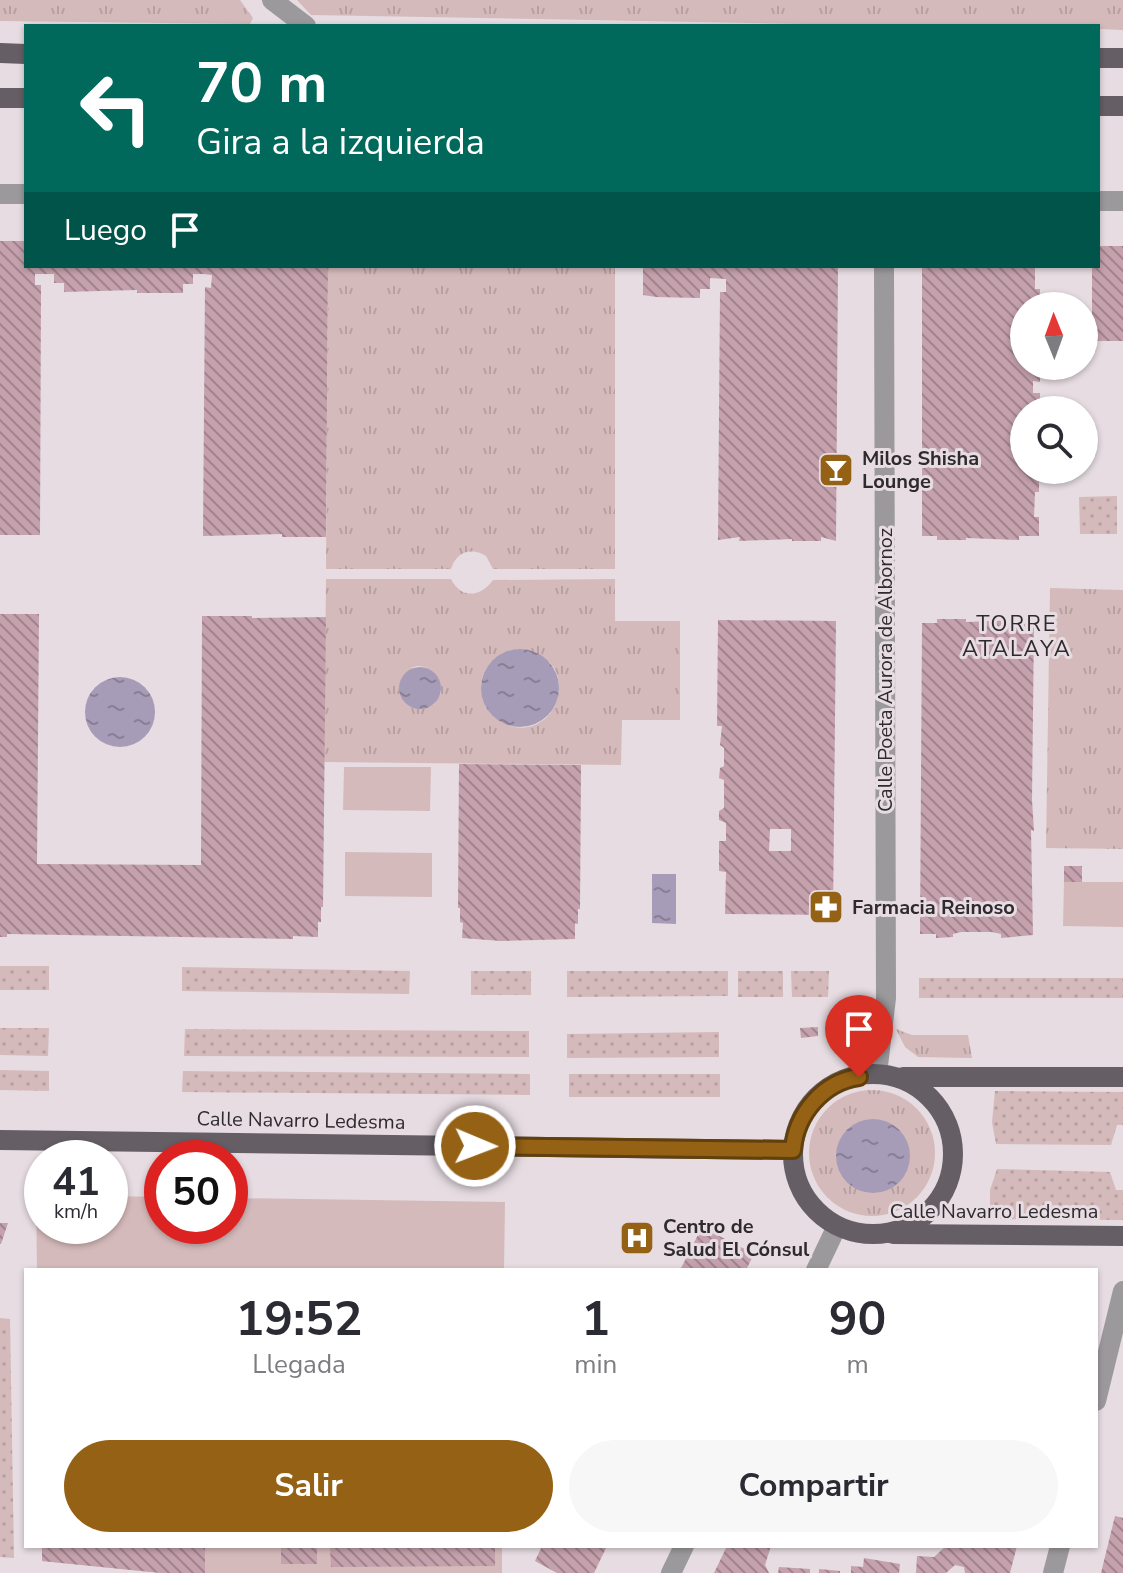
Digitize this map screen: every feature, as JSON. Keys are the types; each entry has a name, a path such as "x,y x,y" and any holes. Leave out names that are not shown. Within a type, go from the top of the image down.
{"main road":[{"path":"0,53 24,54"},
{"path":"1100,58 1123,58"},
{"path":"0,98 24,98"},
{"path":"1100,106 1123,106"},
{"path":"899,1077 925,1092 943,1114 953,1140 954,1161 948,1186 925,1215 893,1232 865,1234 837,1226 813,1208 798,1184 793,1150 794,1137 811,1103 842,1080 877,1074 899,1077 1123,1077"},
{"name":"Calle Navarro Ledesma","path":"0,1140 793,1150"},
{"name":"Calle Navarro Ledesma","path":"865,1234 1123,1236"}],"street":[{"path":"272,0 303,24"},
{"path":"0,194 24,194"},
{"path":"1100,201 1123,201"},
{"name":"Calle Poeta Aurora de Albornoz","path":"877,1074 886,998 884,268"},
{"path":"817,1268 837,1226"},
{"path":"1098,1393 1123,1291"},
{"path":"671,1573 683,1548"},
{"path":"1053,1573 1059,1548"}],"green space":[{"path":"0,0 240,0 253,18 250,24 0,21"},
{"path":"297,0 1123,0 1123,30 1100,29 1100,24 808,24 311,15"},
{"path":"328,268 615,268 615,569 493,569 486,556 470,552 460,555 451,569 326,569"},
{"path":"1117,496 1117,534 1080,534 1079,497"},
{"path":"326,579 451,579 460,590 471,594 482,590 493,580 615,579 615,621 680,621 680,720 622,720 621,765 324,762","holes":["519,649 548,661 557,673 558,697 552,711 529,727 512,726 497,718 486,705 482,689 484,672 496,658","411,668 428,668 437,678 441,693 433,705"]},
{"path":"1050,588 1123,590 1123,849 1046,848"},
{"path":"344,767 431,767 430,811 343,810"},
{"path":"345,852 432,853 432,897 345,896"},
{"path":"1064,882 1123,882 1123,927 1063,926"},
{"path":"0,966 49,966 49,990 0,990"},
{"path":"182,967 410,971 409,994 182,991"},
{"path":"471,971 531,971 531,995 471,995"},
{"path":"567,971 728,971 728,996 567,997"},
{"path":"738,971 783,971 783,997 738,997"},
{"path":"791,971 829,971 828,997 792,997"},
{"path":"919,978 1123,978 1123,998 919,998"},
{"path":"0,1028 49,1028 48,1056 0,1055"},
{"path":"185,1029 529,1031 529,1057 184,1056"},
{"path":"896,1029 912,1035 968,1035 972,1058 918,1057 905,1047"},
{"path":"719,1032 719,1057 567,1058 567,1034"},
{"path":"0,1070 49,1071 49,1091 0,1090"},
{"path":"183,1071 530,1074 530,1095 182,1092"},
{"path":"569,1074 720,1074 720,1097 569,1097"},
{"path":"872,1090 896,1095 917,1108 930,1129 935,1153 930,1177 917,1198 896,1211 872,1216 848,1211 827,1198 814,1177 809,1153 814,1129 827,1108 848,1095"},
{"path":"995,1091 1123,1092 1123,1125 1117,1125 1111,1145 996,1144 992,1122"},
{"path":"997,1169 1110,1172 1116,1190 1123,1190 1123,1220 990,1219 990,1190"},
{"path":"128,1196 144,1197 144,1244 248,1244 248,1198 505,1202 504,1268 37,1268 37,1244 128,1244"},
{"path":"0,1318 10,1319 14,1558 0,1557"},
{"path":"42,1548 502,1548 502,1573 161,1573 42,1561"}],"water":[{"path":"520,649 535,652 548,660 556,673 559,688 556,703 548,716 535,724 520,727 505,724 492,716 484,703 481,688 484,673 492,660 505,652"},
{"path":"420,667 435,673 441,688 435,703 420,709 405,703 399,688 405,673"},
{"path":"120,677 145,687 155,712 145,737 120,747 95,737 85,712 95,687"},
{"path":"652,874 676,874 676,924 652,923"},
{"path":"873,1119 894,1125 904,1135 910,1156 904,1177 894,1187 873,1193 852,1187 842,1177 836,1156 842,1135 852,1125"}],"building":[{"path":"0,241 24,241 24,268 328,268 326,537 282,537 282,534 203,536 205,287 211,288 212,275 204,274 193,274 193,284 183,284 183,293 137,293 137,290 64,292 64,283 54,283 54,274 35,274 35,285 41,285 40,535 0,535"},
{"path":"1100,246 1123,246 1123,341 1098,341 1098,292 1092,292 1092,268 1100,268"},
{"path":"643,268 838,268 836,541 821,537 821,541 739,541 740,537 718,540 720,292 726,292 726,279 710,278 710,289 700,289 700,298 643,295"},
{"path":"922,268 1035,268 1035,289 1040,289 1040,292 1010,292 1010,380 1040,380 1033,381 1033,393 1040,393 1040,396 1010,396 1010,484 1039,484 1039,492 1035,492 1034,517 1039,517 1039,536 1019,536 1019,540 937,540 937,536 922,536"},
{"path":"0,614 39,614 37,864 201,865 202,616 326,617 323,907 321,922 318,922 318,937 7,934 7,937 0,937"},
{"path":"937,619 1034,623 1033,935 1001,938 1001,934 992,932 961,932 953,934 953,937 936,938 936,934 920,934 922,623 937,623"},
{"path":"718,620 836,621 833,915 725,914 726,872 719,871 719,841 726,841 726,823 719,820 719,811 724,808 724,780 719,778 720,768 724,766 724,748 720,745 722,726 717,726","holes":["770,829 791,829 791,851 769,851"]},
{"path":"459,764 581,765 580,909 578,924 575,923 575,939 501,941 462,938 463,923 460,922 458,908"},
{"path":"1064,866 1082,866 1082,882 1064,882"},
{"path":"818,1027 818,1036 801,1038 800,1028"},
{"path":"0,1223 8,1223 1,1244 0,1244"},
{"path":"702,1227 754,1254 747,1268 681,1268"},
{"path":"1115,1516 1123,1518 1123,1573 1101,1573"},
{"path":"42,1548 205,1548 205,1573 161,1573 42,1561"},
{"path":"281,1548 317,1548 317,1564 281,1564"},
{"path":"330,1548 495,1548 495,1566 331,1567"},
{"path":"541,1548 606,1548 594,1573 557,1573 535,1561"},
{"path":"726,1548 770,1548 765,1565 769,1573 714,1573"},
{"path":"944,1548 1016,1548 1010,1573 965,1573 964,1567 955,1565 946,1573 916,1573 917,1556 934,1557"},
{"path":"864,1558 900,1564 899,1573 851,1573 851,1566 863,1567"},
{"path":"779,1567 810,1569 810,1573 778,1573"},
{"path":"819,1569 840,1571 840,1573 819,1573"}],"place":[{"name":"Milos Shisha Lounge","path":"836,470"},
{"name":"Farmacia Reinoso","path":"826,907"},
{"name":"Centro de Salud El Cónsul","path":"637,1238"}],"district":[{"name":"TORRE ATALAYA","path":"1017,636"}],"route":[{"path":"475,1146 793,1150 794,1137 811,1103 842,1080 859,1077"}]}
